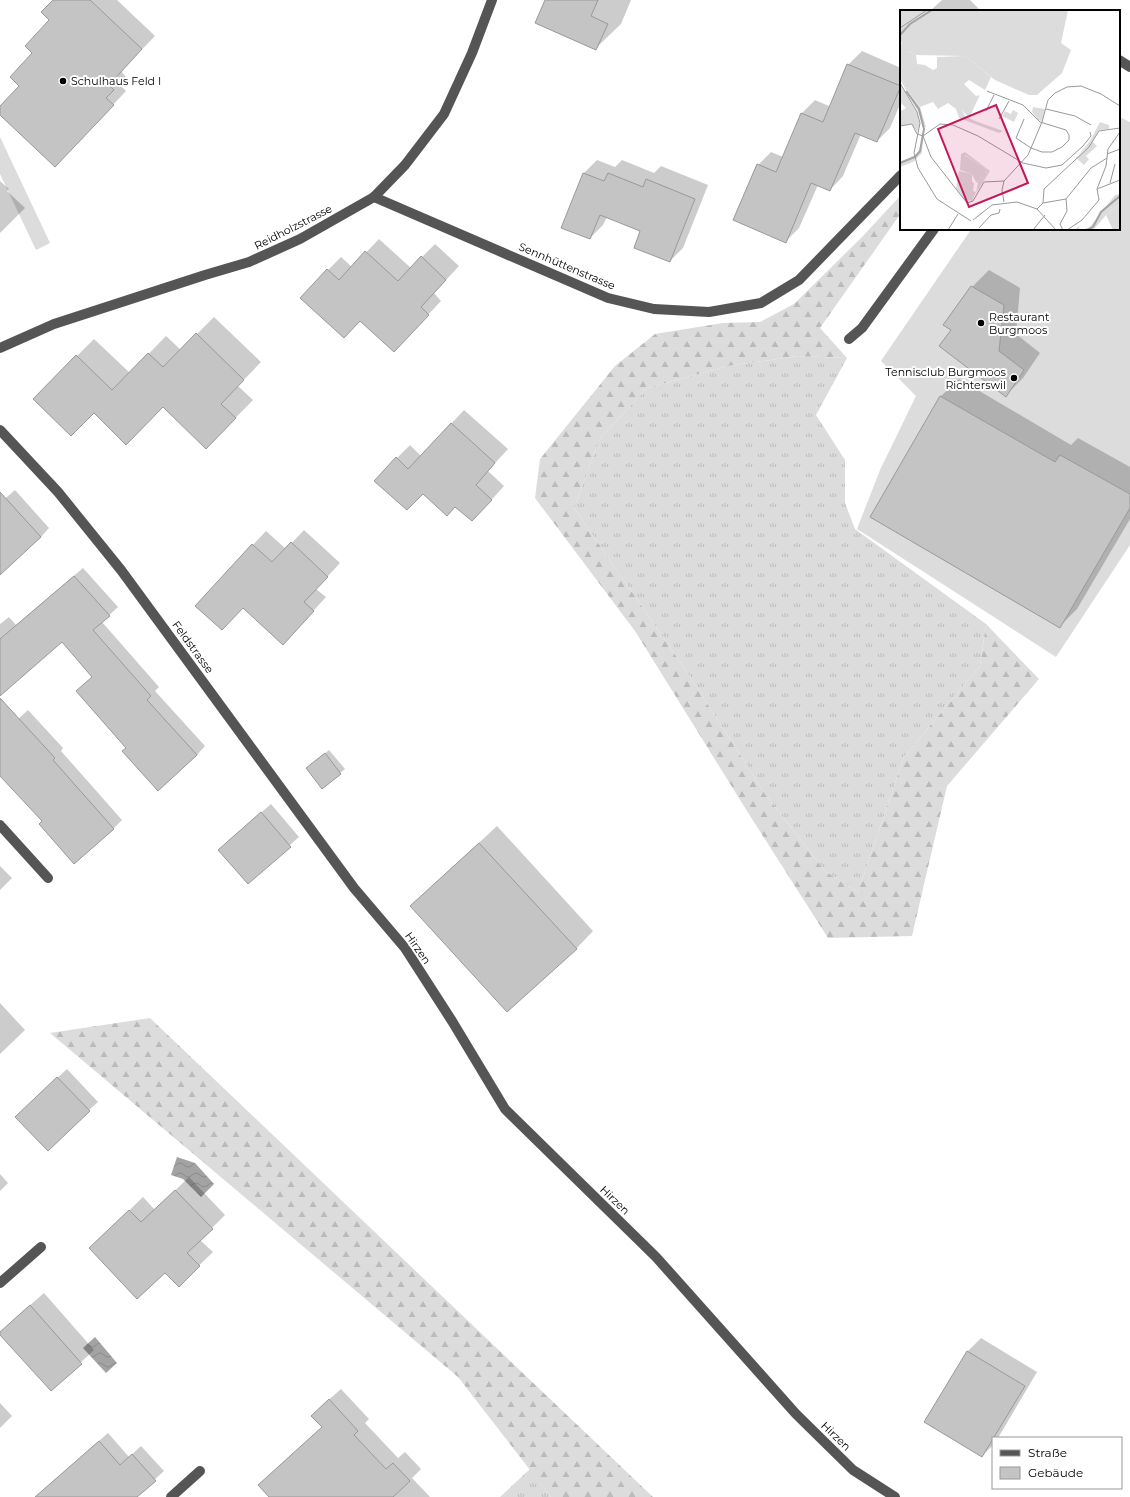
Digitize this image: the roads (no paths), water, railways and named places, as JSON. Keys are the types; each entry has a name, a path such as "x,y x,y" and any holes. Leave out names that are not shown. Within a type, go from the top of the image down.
{"street":[{"name":"Reidholzstrasse","path":"0,348 54,324 249,262 300,239 374,196 405,165 444,114 472,53 492,0"},
{"path":"1120,61 1130,67"},
{"name":"Sennhüttenstrasse","path":"374,196 608,298 654,309 709,312 761,303 799,280 900,176"},
{"path":"849,339 862,328 933,230"},
{"name":"Feldstrasse","path":"0,430 58,492 121,570 354,888"},
{"path":"0,825 48,878"},
{"name":"Hirzen","path":"354,888 405,948 452,1021 505,1109 656,1257 796,1414 853,1470 895,1497"},
{"path":"0,1283 41,1247"},
{"path":"171,1497 200,1471"}],"water":[{"path":"177,1157 195,1163 214,1184 201,1197 183,1179 171,1175"},
{"path":"95,1337 117,1363 106,1373 83,1348"}],"place":[{"name":"Schulhaus Feld I","path":"63,81"},
{"name":"Restaurant Burgmoos","path":"981,323"},
{"name":"Tennisclub Burgmoos Richterswil","path":"1014,378"}]}
